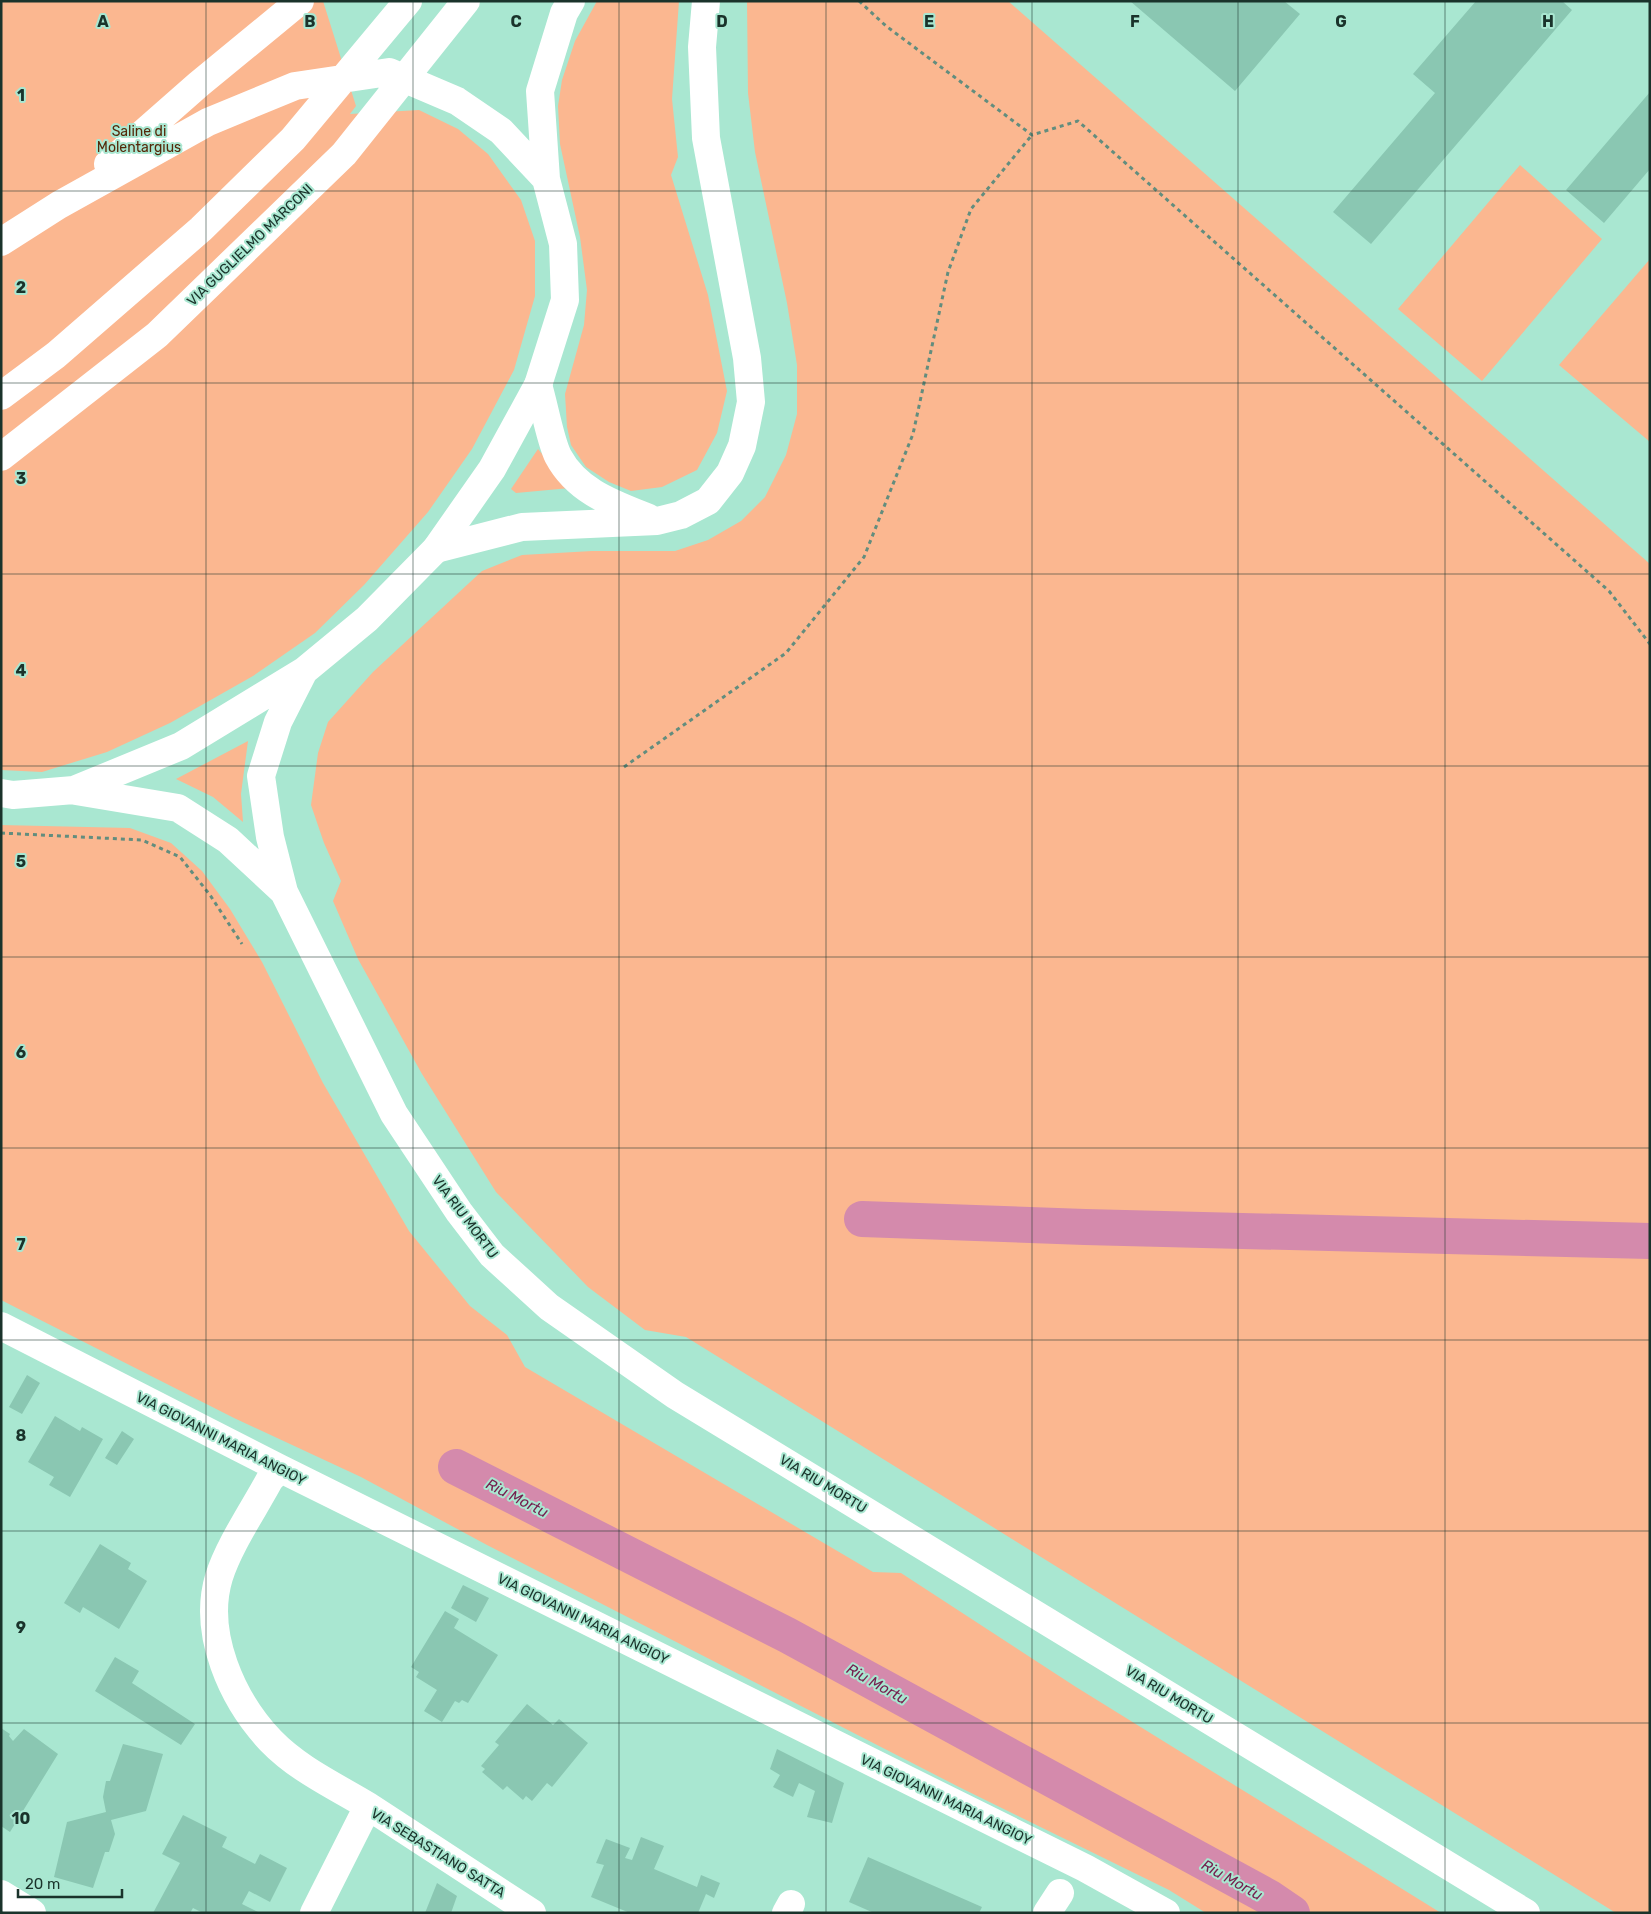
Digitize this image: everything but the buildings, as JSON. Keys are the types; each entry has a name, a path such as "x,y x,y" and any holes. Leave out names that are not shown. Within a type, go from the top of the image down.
{"main road":[{"path":"1,264 59,205 199,84 300,1"},
{"path":"1,396 56,355 201,229 293,139 408,1"},
{"name":"VIA GUGLIELMO MARCONI","path":"1,457 157,335 344,154 466,1"},
{"path":"1,793 13,795 74,790 181,746 304,671 367,619 436,549 492,468 538,385 565,300 563,244 546,179 540,91 564,13 571,1"},
{"path":"436,549 522,527 658,521 681,515 708,501 730,473 742,446 751,402 747,358 706,138 702,47 706,1"},
{"path":"1,242 59,205 208,122 295,86 389,72 457,101 501,131 546,179"},
{"path":"538,385 558,456 579,484 606,501 658,521"},
{"name":"VIA RIU MORTU","path":"304,671 278,722 261,776 270,837 284,892 394,1114 459,1212 492,1255 549,1307 675,1394 1526,1913"},
{"name":"VIA RIU MORTU","path":"74,790 178,808 228,840 284,892"},
{"name":"VIA GIOVANNI MARIA ANGIOY","path":"1,1326 280,1469 1085,1868 1166,1913"},
{"path":"280,1469 270,1479 219,1575 213,1600 216,1635 225,1670 245,1706 270,1740 301,1766 368,1806"},
{"name":"VIA SEBASTIANO SATTA","path":"314,1913 368,1806 532,1913"},
{"path":"1,1894 32,1913"}],"path":[{"path":"859,1 886,26 1032,134"},
{"path":"624,767 786,653 864,557 913,434 948,272 971,209 1032,134 1078,120 1609,591 1650,644"},
{"path":"1,833 142,840 180,857 210,895 242,944"}],"green space":[{"name":"Saline di Molentargius","path":"1,1 323,1 356,106 350,114 419,110 458,129 488,154 521,200 535,241 535,296 514,370 472,449 428,512 364,585 315,633 253,676 170,723 107,752 42,772 1,770"},
{"path":"597,1 679,1 672,99 678,157 671,175 708,295 727,391 717,433 697,470 662,487 631,491 609,482 586,467 571,445 567,427 565,394 584,325 587,290 580,237 560,144 558,106 562,80 575,41"},
{"path":"747,1 1008,1 1650,564 1650,1913 1616,1913 686,1337 645,1330 588,1287 496,1192 422,1074 358,959 333,901 341,881 324,843 311,805 318,753 328,722 373,672 482,571 522,555 592,551 675,551 708,540 741,521 765,497 786,455 797,414 797,365 787,303 755,152 748,93"},
{"path":"1520,165 1602,239 1482,381 1398,309"},
{"path":"1650,259 1650,442 1559,365"},
{"path":"538,449 570,488 516,493 511,489"},
{"path":"248,741 241,794 243,822 213,797 176,779"},
{"path":"1,825 130,828 171,843 202,871 230,909 262,962 323,1083 409,1231 470,1306 507,1335 525,1367 873,1572 901,1573 1076,1687 1441,1913 1206,1913 1169,1890 961,1788 487,1545 361,1477 234,1418 1,1300"}],"waterway":[{"path":"862,1219 1085,1227 1650,1241"},
{"name":"Riu Mortu","path":"456,1467 787,1635 1270,1898 1292,1913"}]}
